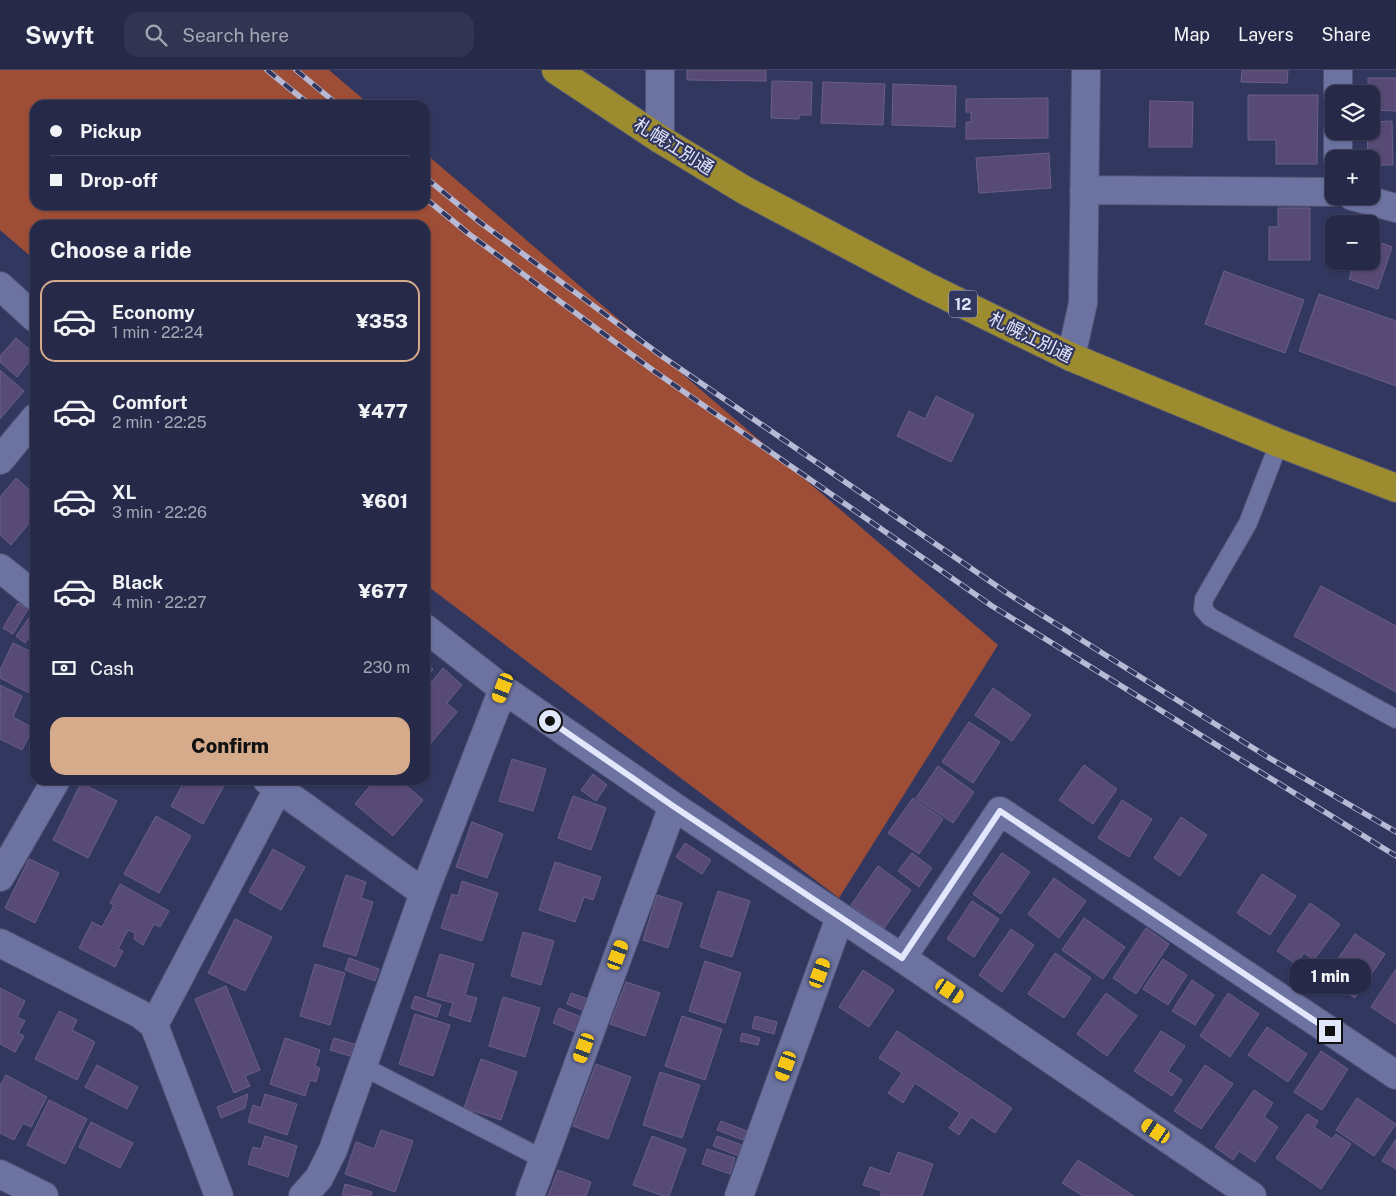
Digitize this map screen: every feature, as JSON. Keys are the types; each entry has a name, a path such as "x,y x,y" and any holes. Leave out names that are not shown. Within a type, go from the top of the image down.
{"highway":[{"name":"札幌江別通","path":"556,70 660,139 746,191 924,286 1070,357 1279,443 1396,488"}],"street":[{"path":"660,70 660,139"},
{"path":"1070,357 1083,303 1086,70"},
{"path":"1338,70 1338,85"},
{"path":"1084,190 1325,192"},
{"path":"1380,204 1396,208"},
{"path":"0,286 30,313"},
{"path":"0,460 30,424"},
{"path":"0,568 30,592"},
{"path":"430,632 503,688 673,806 902,958 1252,1196"},
{"path":"303,1196 319,1178 333,1150 364,1067 424,893 503,688"},
{"path":"0,877 53,785"},
{"path":"154,1025 272,785"},
{"path":"273,785 424,893"},
{"path":"530,1196 673,806"},
{"path":"902,958 1000,811 1396,1074"},
{"path":"739,1196 840,917"},
{"path":"0,943 140,1014 154,1025 219,1196"},
{"path":"0,1174 44,1196"}],"lane":[{"path":"1279,443 1248,522 1204,599 1203,609 1210,617 1396,719"},
{"path":"364,1067 543,1159"}],"shaded area":[{"path":"0,70 329,70 364,100 30,100 30,210 430,210 430,157 998,645 839,898 430,588 430,220 30,220 30,256 0,230"}],"building":[{"path":"687,70 766,70 766,81 687,80"},
{"path":"1242,70 1288,70 1287,83 1241,82"},
{"path":"1368,78 1396,78 1396,111 1380,110 1380,85 1368,85"},
{"path":"772,81 812,82 811,115 799,115 799,119 771,118"},
{"path":"823,82 885,84 883,125 821,123"},
{"path":"893,84 956,86 955,127 892,125"},
{"path":"1248,95 1318,95 1317,164 1276,164 1276,140 1248,140"},
{"path":"1048,98 1048,138 966,139 966,122 971,122 971,112 966,112 966,99"},
{"path":"1150,101 1193,102 1192,147 1149,147"},
{"path":"1392,121 1393,165 1380,165 1380,150 1368,150 1367,140 1380,140 1380,122"},
{"path":"1049,153 1051,188 979,193 976,158"},
{"path":"1278,208 1310,208 1310,260 1269,260 1269,227 1278,227"},
{"path":"1380,242 1392,247 1378,289 1349,279 1352,270 1380,270"},
{"path":"1224,271 1304,300 1285,353 1205,324"},
{"path":"1319,294 1396,321 1396,386 1299,351"},
{"path":"16,338 30,350 30,360 17,377 0,362 0,356"},
{"path":"0,370 24,391 0,419"},
{"path":"936,396 974,415 951,462 897,436 909,411 925,419"},
{"path":"16,478 30,491 30,522 11,545 0,535 0,497"},
{"path":"1321,586 1396,626 1396,692 1294,636"},
{"path":"18,603 28,609 13,634 3,628"},
{"path":"30,617 30,636 25,643 16,636"},
{"path":"13,643 30,652 30,693 0,678 0,670"},
{"path":"443,668 462,685 447,703 457,712 430,744 430,684"},
{"path":"0,685 22,696 13,717 30,726 30,734 22,750 0,739"},
{"path":"993,688 1031,715 1012,741 975,715"},
{"path":"969,722 1000,742 973,783 942,762"},
{"path":"512,759 546,769 533,811 499,801"},
{"path":"1084,765 1117,789 1093,824 1059,800"},
{"path":"938,766 974,792 953,823 916,798"},
{"path":"593,774 607,785 596,801 581,790"},
{"path":"80,785 85,785 117,801 88,858 53,840"},
{"path":"182,785 224,785 203,824 171,806"},
{"path":"371,785 406,785 423,800 393,836 355,804"},
{"path":"573,796 606,808 591,850 558,838"},
{"path":"913,798 943,819 919,854 888,833"},
{"path":"1122,800 1152,819 1129,857 1098,838"},
{"path":"156,816 191,836 159,893 124,874"},
{"path":"1181,817 1207,835 1180,876 1154,858"},
{"path":"472,822 503,834 487,878 456,867"},
{"path":"685,843 711,860 702,874 676,857"},
{"path":"273,849 305,867 281,910 249,892"},
{"path":"912,853 932,868 919,887 898,871"},
{"path":"1002,853 1030,872 1001,914 973,894"},
{"path":"29,859 59,873 35,923 5,908"},
{"path":"555,862 601,877 593,900 584,897 575,922 539,910"},
{"path":"878,866 911,890 884,928 851,905"},
{"path":"1262,874 1296,896 1270,935 1237,913"},
{"path":"346,875 366,882 361,898 373,902 356,956 323,946"},
{"path":"1054,878 1086,901 1059,938 1028,914"},
{"path":"462,881 498,893 482,941 441,928 452,894 458,896"},
{"path":"120,884 169,911 160,927 154,924 143,945 134,939 135,933 128,930 118,949 123,951 115,967 79,948 92,922 102,927 114,905 110,903"},
{"path":"718,891 750,901 732,957 700,947"},
{"path":"657,895 682,903 668,948 643,940"},
{"path":"972,901 999,919 974,957 947,939"},
{"path":"1310,903 1340,924 1314,960 1304,953 1296,964 1277,951"},
{"path":"1084,918 1125,947 1103,979 1062,950"},
{"path":"235,919 272,937 245,991 208,973"},
{"path":"1146,928 1169,944 1136,994 1113,978"},
{"path":"1011,929 1034,945 1002,992 979,975"},
{"path":"523,932 554,941 541,985 511,976"},
{"path":"1355,934 1385,954 1355,998 1325,978"},
{"path":"1055,953 1091,978 1064,1018 1028,994"},
{"path":"440,954 474,964 465,995 477,998 470,1022 449,1015 453,1003 427,996"},
{"path":"349,958 379,969 375,981 345,970"},
{"path":"1163,959 1187,975 1168,1005 1143,989"},
{"path":"705,961 741,973 725,1023 689,1011"},
{"path":"315,964 345,973 330,1025 300,1016"},
{"path":"1396,969 1396,1024 1371,1007"},
{"path":"863,970 894,990 869,1027 839,1007"},
{"path":"1192,980 1214,995 1195,1025 1172,1011"},
{"path":"626,982 660,993 645,1036 610,1024"},
{"path":"226,986 260,1070 245,1076 250,1086 234,1093 195,999"},
{"path":"0,988 25,1001 17,1017 25,1021 18,1033 24,1036 15,1052 0,1044"},
{"path":"571,993 591,1000 587,1012 567,1004"},
{"path":"1106,993 1137,1016 1107,1056 1077,1034"},
{"path":"1228,993 1259,1014 1230,1057 1200,1036"},
{"path":"415,996 441,1005 437,1017 411,1008"},
{"path":"503,997 540,1008 525,1057 489,1046"},
{"path":"559,1008 586,1019 580,1034 553,1023"},
{"path":"59,1011 77,1020 72,1030 95,1042 77,1080 35,1059"},
{"path":"415,1014 450,1025 433,1076 399,1064"},
{"path":"682,1016 722,1029 705,1080 665,1066"},
{"path":"755,1016 777,1022 774,1034 752,1028"},
{"path":"1267,1027 1307,1054 1288,1082 1248,1055"},
{"path":"897,1031 1012,1108 995,1133 971,1117 959,1135 949,1128 960,1113 915,1083 903,1103 888,1093 902,1073 879,1058"},
{"path":"1161,1031 1185,1046 1168,1071 1182,1080 1172,1096 1134,1071"},
{"path":"742,1033 760,1038 758,1045 740,1041"},
{"path":"285,1038 320,1050 315,1066 320,1068 316,1082 310,1080 305,1096 270,1084"},
{"path":"334,1038 357,1045 353,1057 330,1050"},
{"path":"1321,1051 1348,1069 1322,1110 1294,1092"},
{"path":"481,1059 517,1072 501,1120 464,1108"},
{"path":"596,1064 631,1077 608,1139 573,1126"},
{"path":"97,1065 138,1087 127,1109 85,1087"},
{"path":"1205,1065 1233,1084 1201,1129 1174,1111"},
{"path":"660,1072 700,1085 682,1138 643,1125"},
{"path":"6,1075 47,1097 31,1127 23,1123 14,1140 0,1133 0,1086"},
{"path":"1254,1090 1273,1103 1264,1117 1278,1127 1255,1162 1239,1151 1233,1160 1215,1147"},
{"path":"248,1094 245,1108 221,1118 217,1107"},
{"path":"265,1094 297,1104 287,1135 248,1122 253,1105 261,1108"},
{"path":"1357,1098 1396,1124 1374,1156 1336,1130"},
{"path":"49,1100 87,1119 65,1164 27,1145"},
{"path":"1307,1114 1318,1121 1314,1127 1332,1139 1336,1134 1351,1144 1321,1189 1276,1158"},
{"path":"721,1121 747,1131 743,1140 717,1130"},
{"path":"91,1122 133,1143 120,1168 79,1147"},
{"path":"381,1130 413,1141 395,1192 345,1174 356,1142 374,1149"},
{"path":"265,1136 297,1146 288,1177 248,1164 253,1147 261,1149"},
{"path":"652,1136 686,1149 669,1196 663,1196 633,1185"},
{"path":"717,1136 745,1146 741,1157 713,1146"},
{"path":"1396,1139 1396,1169 1382,1161"},
{"path":"707,1149 735,1158 730,1174 702,1164"},
{"path":"898,1152 933,1164 922,1196 880,1196 882,1191 863,1185 870,1167 890,1174"},
{"path":"1078,1160 1134,1196 1083,1196 1062,1183"},
{"path":"558,1170 591,1182 586,1196 548,1196"},
{"path":"345,1184 372,1192 371,1196 342,1195"}],"railway":[{"path":"267,70 304,100"},
{"path":"296,70 332,100"},
{"path":"430,181 481,223 663,357 1007,593 1266,756 1396,832"},
{"path":"430,202 469,234 654,371 992,606 1396,856"}],"route":[{"path":"550,721 673,806 902,958 1000,811 1330,1031"}]}
